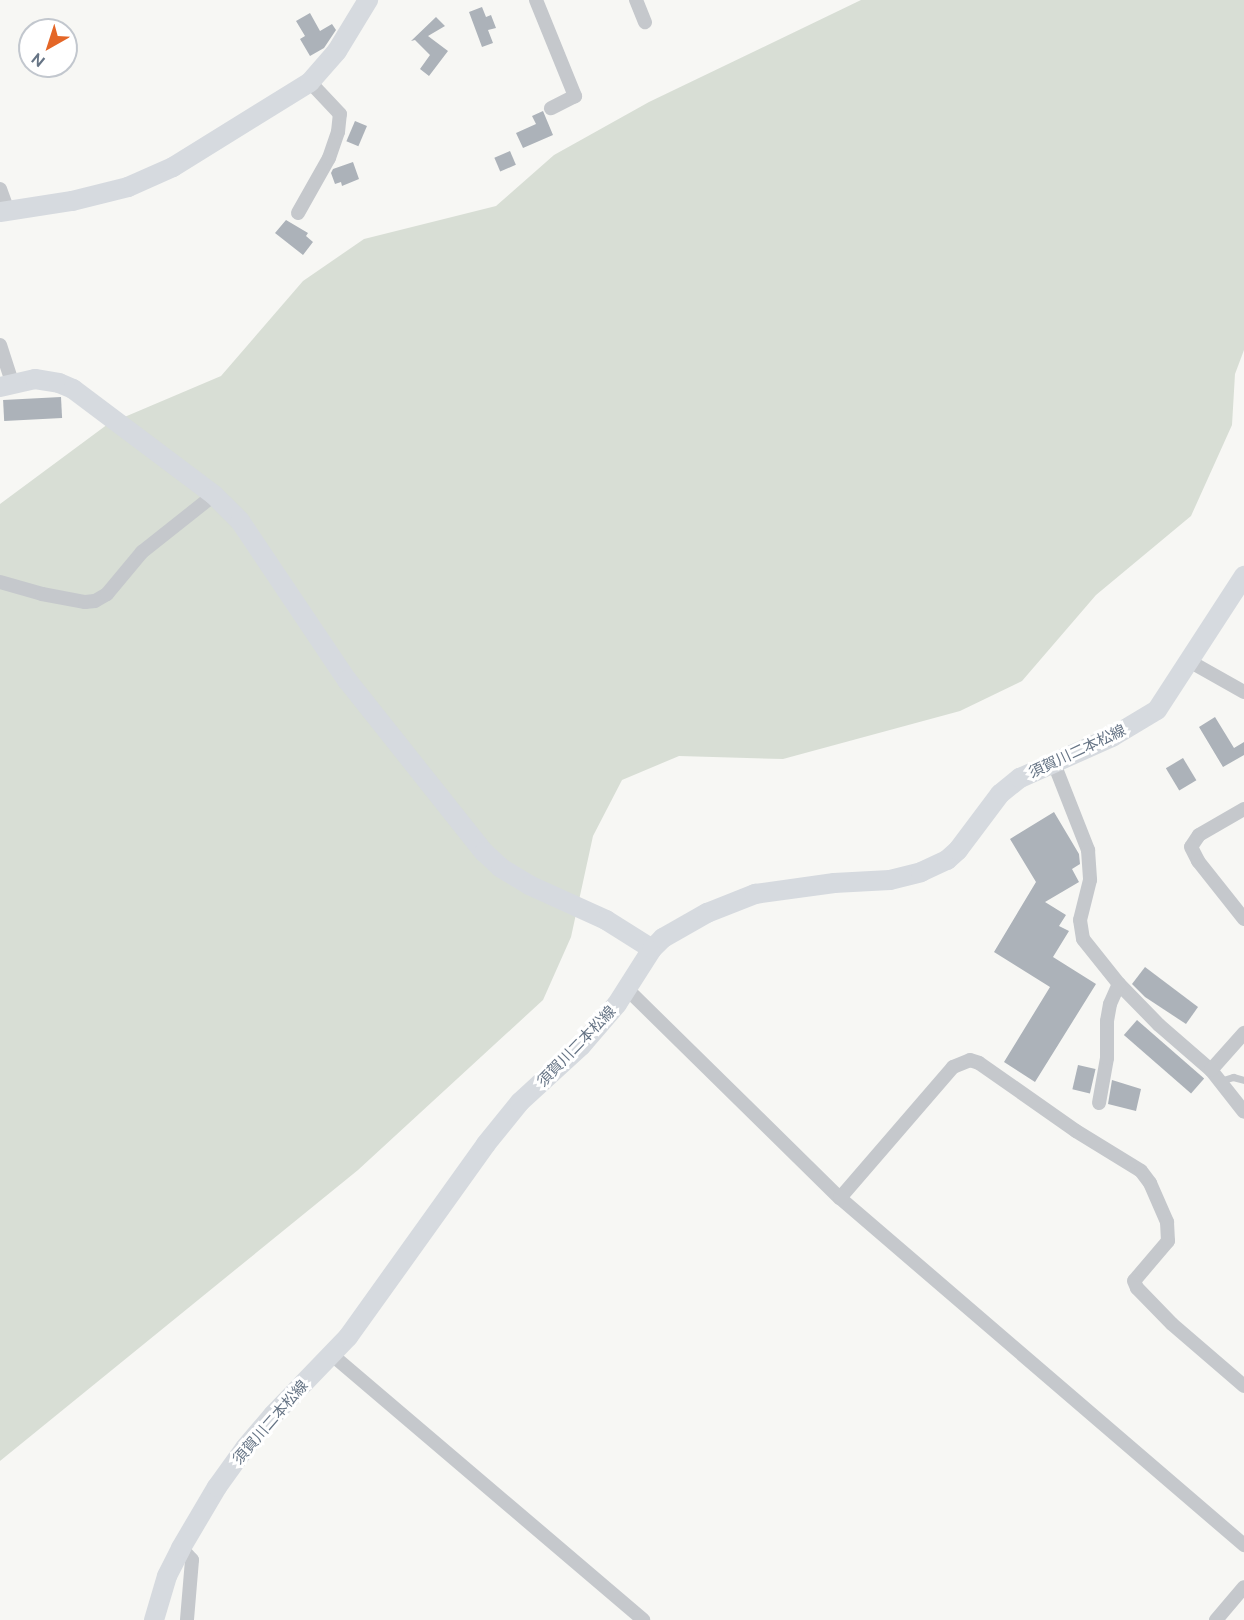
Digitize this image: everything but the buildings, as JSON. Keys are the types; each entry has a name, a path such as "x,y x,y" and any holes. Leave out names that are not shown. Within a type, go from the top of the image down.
{"main road":[{"path":"4,212 72,201 150,179 227,135 310,82 342,44 368,0"},
{"path":"6,384 47,380 73,389 214,495 240,521 347,680 477,845 501,868 529,885 606,920 652,949"},
{"name":"須賀川二本松線","path":"154,1620 167,1576 181,1548 217,1487 245,1448 273,1415 348,1337 451,1192 520,1102 581,1046 628,990 652,949 684,924 755,894 834,883 890,880 936,866 958,850 1000,794 1020,778 1053,761 1112,737 1148,717 1167,698 1244,576"}],"street":[{"path":"536,0 575,96 552,108"},
{"path":"636,0 645,22"},
{"path":"298,213 329,158 340,114 310,82"},
{"path":"0,189 4,212"},
{"path":"0,345 6,384"},
{"path":"0,582 42,594 85,602 95,601 107,594 142,552 214,495"},
{"path":"1189,661 1244,692"},
{"path":"1053,761 1088,850 1090,880 1080,921 1083,939 1119,984 1216,1076 1244,1113"},
{"path":"1244,809 1198,835 1191,847 1198,861 1244,919"},
{"path":"1099,1103 1107,1058 1107,1021 1119,984"},
{"path":"628,990 840,1198 1244,1545"},
{"path":"1216,1076 1244,1033"},
{"path":"840,1198 953,1067 970,1060 978,1063 1076,1131 1141,1171 1150,1183 1167,1222 1168,1241 1164,1249 1134,1281 1137,1288 1172,1323 1244,1386"},
{"path":"331,1354 643,1620"},
{"path":"181,1548 192,1560 188,1620"},
{"path":"1215,1620 1244,1587"}],"lane":[{"path":"1216,1076 1244,1080"}],"shaded area":[{"path":"861,0 1244,0 1244,350 1235,374 1232,425 1191,516 1096,595 1022,681 960,711 783,759 679,756 622,780 593,836 571,937 543,1000 358,1170 0,1461 0,504 108,424 221,376 303,281 364,239 496,206 554,155 649,102"}]}
